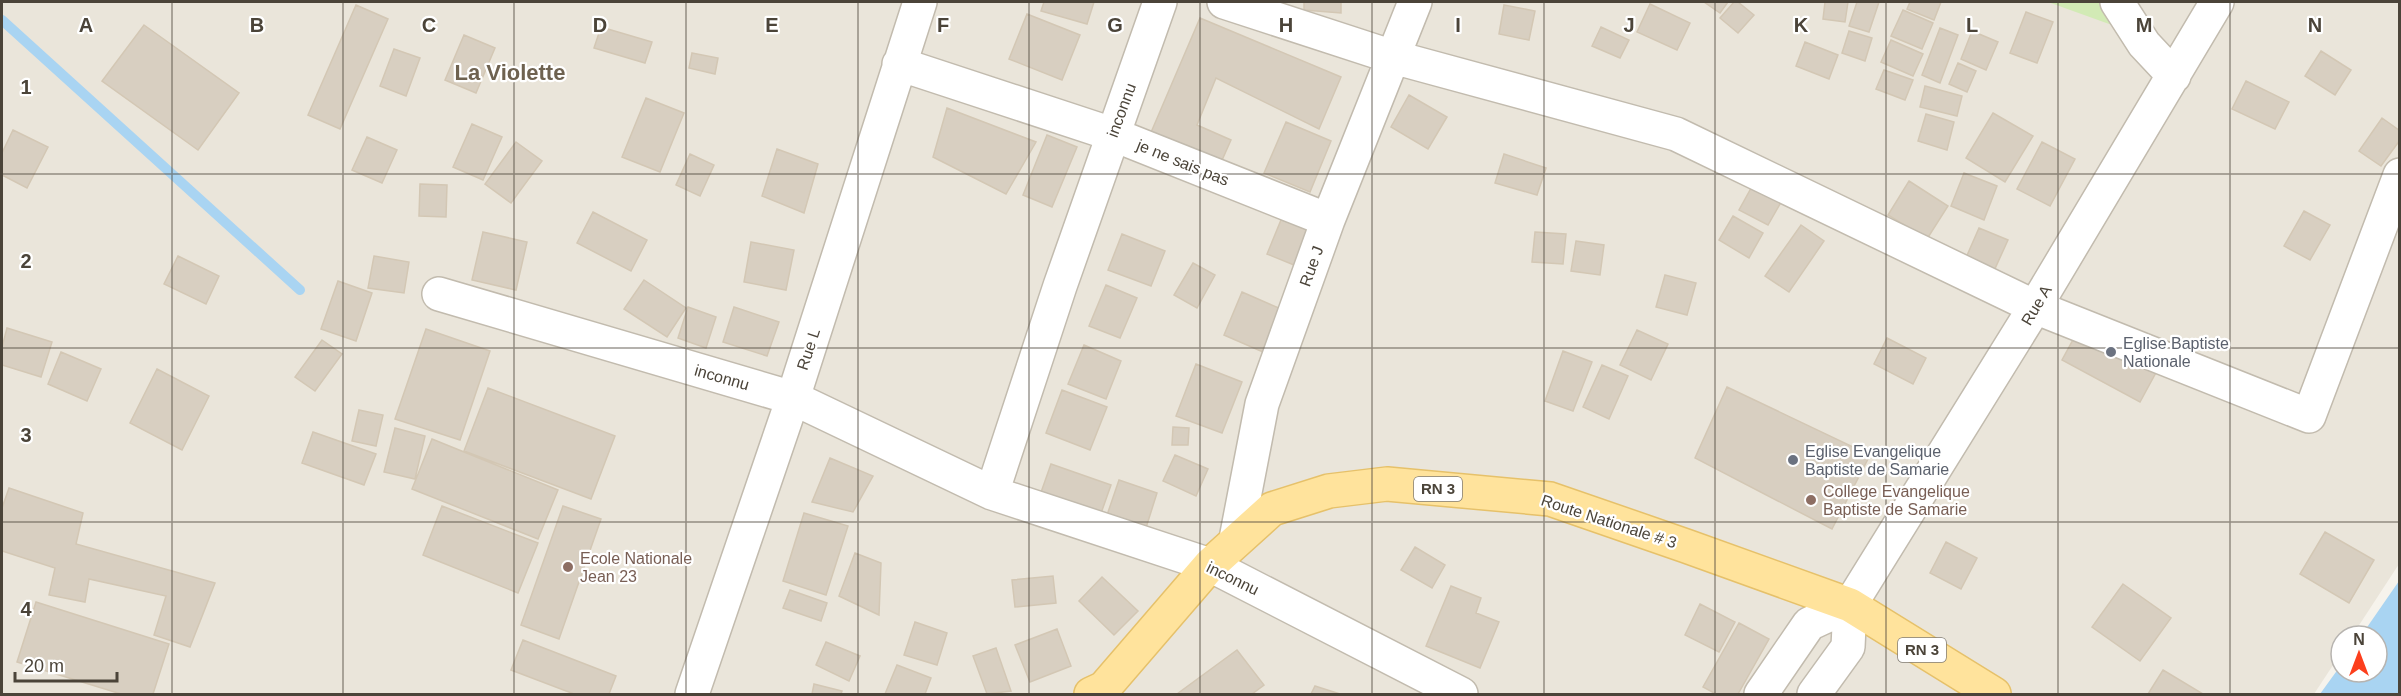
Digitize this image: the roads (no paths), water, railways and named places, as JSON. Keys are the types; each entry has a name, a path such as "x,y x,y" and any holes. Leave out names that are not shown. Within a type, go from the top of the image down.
{"main road":[{"name":"Route Nationale # 3","path":"1091,694 1104,688 1210,565 1236,539 1272,509 1329,491 1387,484 1550,499 1850,605 1994,694"}],"street":[{"name":"Rue L","path":"692,694 793,398 920,2"},
{"name":"inconnu","path":"992,493 1160,2"},
{"path":"1224,2 1393,57 1676,135 2035,307 2309,416 2400,175"},
{"name":"Rue J","path":"1236,539 1262,404 1328,220 1415,2"},
{"path":"2117,2 2144,44 2174,76"},
{"name":"Rue A","path":"1850,605 2035,307 2217,2"},
{"name":"je ne sais pas","path":"899,64 1113,134 1328,220"},
{"name":"inconnu","path":"439,294 793,398 992,493 1210,565 1461,694"},
{"path":"1761,694 1809,624 1850,605 1848,647 1814,694"}],"water":[{"path":"2399,581 2399,694 2320,694 2329,682 2329,684 2389,684 2389,624 2369,624"}],"waterway":[{"path":"2,20 300,290"}],"place":[{"name":"Eglise Baptiste Nationale","path":"2111,352"},
{"name":"Eglise Evangelique Baptiste de Samarie","path":"1793,460"},
{"name":"College Evangelique Baptiste de Samarie","path":"1811,500"},
{"name":"Ecole Nationale Jean 23","path":"568,567"}],"district":[{"name":"La Violette","path":"510,72"}]}
